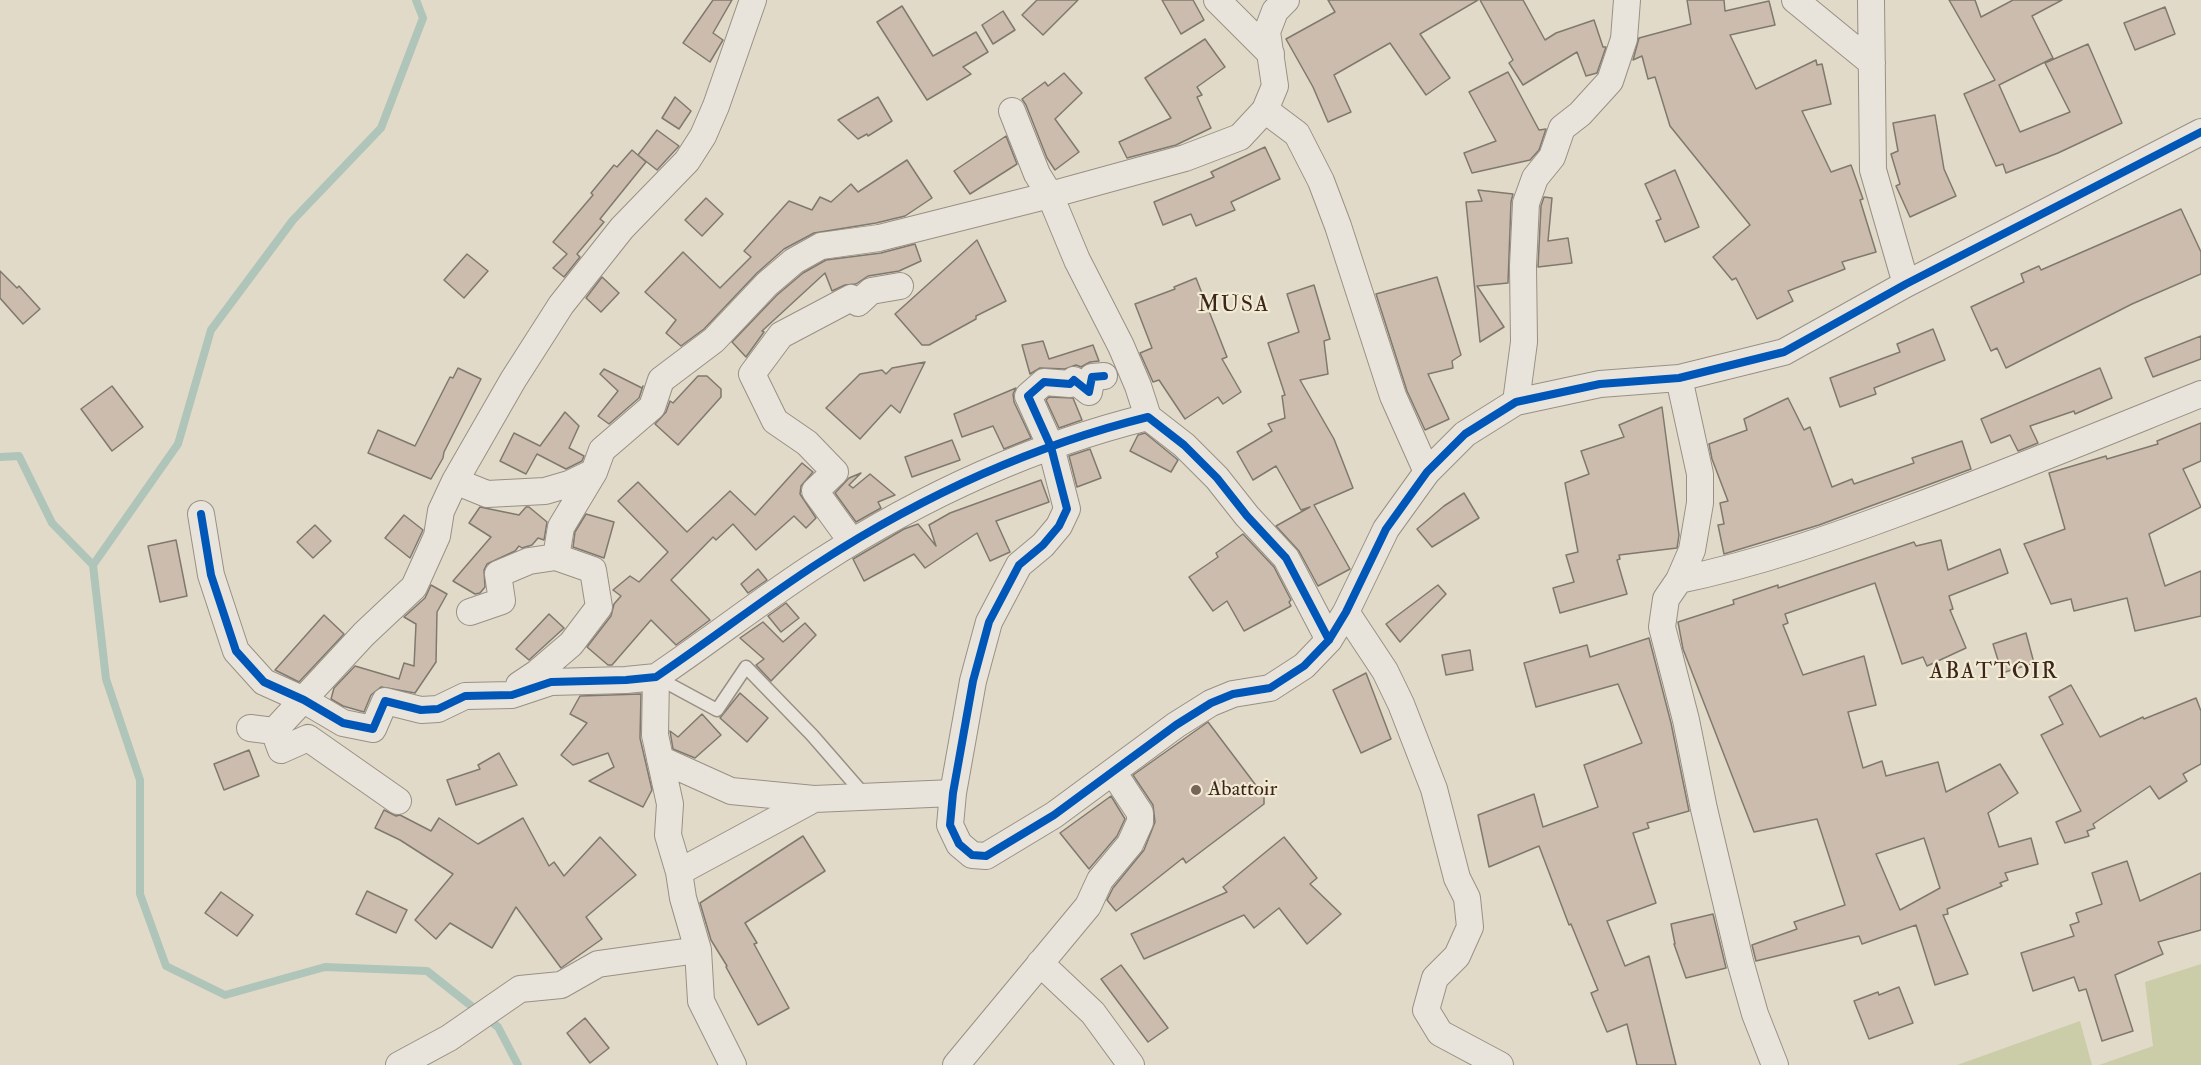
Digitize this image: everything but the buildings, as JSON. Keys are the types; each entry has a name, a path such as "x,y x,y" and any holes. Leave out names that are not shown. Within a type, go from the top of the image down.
{"street":[{"path":"398,801 308,738 281,750 262,729 304,700 364,634 414,587 437,536 441,511 455,481 513,380 561,305 622,228 687,161 703,136 716,106 753,0"},
{"path":"1217,0 1271,54"},
{"path":"556,556 561,527 594,472 602,450 652,407 661,380 714,340 767,284 794,261 821,246 879,238 1050,195 1185,158 1240,137 1265,110 1275,86 1267,32 1275,11 1286,0"},
{"path":"1516,402 1524,342 1523,266 1526,203 1535,178 1552,157 1562,128 1580,114 1610,81 1624,39 1627,0"},
{"path":"1795,0 1872,63"},
{"path":"1871,0 1873,170 1906,284"},
{"path":"1265,110 1297,134 1321,181 1338,226 1393,396 1427,472"},
{"path":"1012,111 1037,174 1050,195 1077,260 1121,346 1148,417 1184,444 1217,478 1247,516 1286,558 1329,640"},
{"path":"1104,376 1092,377 1089,392 1074,380 1070,384 1044,382 1028,396 1051,447 1066,509 1059,526 1043,545 1018,565 989,622 973,681 950,825 959,844 972,855 986,856 1054,815 1176,725 1211,704 1233,693 1270,688 1304,666 1329,640 1346,612 1386,529 1427,472 1465,434 1516,402 1600,384 1679,378 1784,352 1906,284 2201,132"},
{"path":"852,542 815,491 835,472 807,443 774,422 752,374 781,335 850,297 858,303 871,291 900,286"},
{"path":"1679,378 1700,474 1700,503 1692,550 1679,580 1666,599 1662,627 1686,720 1704,809 1740,961 1755,1014 1775,1065"},
{"path":"1679,580 1727,570 1849,531 2000,476 2201,394"},
{"path":"201,514 211,575 236,651 264,682 304,700 343,723 373,729 385,701 421,710 438,709 465,696 512,696 551,682 656,677 818,563 877,526 988,471 1098,430 1148,417"},
{"path":"455,481 487,494 545,491 594,472"},
{"path":"470,612 502,601 498,574 529,561 556,556 593,570 599,607 571,644 537,674 501,696"},
{"path":"1346,612 1385,671 1401,704 1434,789 1457,878 1467,898 1470,927 1457,956 1436,978 1426,1010 1440,1033 1500,1065"},
{"path":"656,677 655,735 670,804 668,835 698,950 701,1001 733,1065"},
{"path":"660,759 730,791 814,799 954,793"},
{"path":"956,1065 1088,906 1100,880 1130,844 1140,822 1140,813 1113,772"},
{"path":"679,872 814,799"},
{"path":"399,1065 449,1038 520,989 561,985 598,963 698,950"},
{"path":"1041,963 1093,1013 1131,1065"}],"lane":[{"path":"656,677 717,710 746,667 812,735 866,797"}],"green space":[{"path":"2201,964 2201,1065 2099,1065 2153,1046 2145,982"},
{"path":"2080,1021 2092,1065 1957,1065"}],"waterway":[{"path":"93,565 178,444 211,330 293,220 381,128 423,18 416,0"},
{"path":"0,457 19,456 52,523 93,565 106,679 140,780 140,894 166,966 225,995 325,967 427,971 498,1027 518,1065"}],"cycle path":[{"path":"1104,376 1092,377 1089,392 1074,380 1070,384 1044,382 1028,396 1051,447 1067,509 1059,526 1043,545 1019,565 989,622 973,681 953,793 950,825 959,844 972,855 986,856 1054,815 1176,725 1211,703 1233,694 1270,688 1304,666 1329,640 1346,612 1386,529 1427,472 1465,434 1516,402 1600,384 1679,378 1784,352 1906,284 2201,132"},
{"path":"201,514 211,575 236,651 264,682 304,700 343,723 373,729 385,701 421,710 438,709 465,696 512,695 551,682 656,677 799,576 897,516 1019,458 1104,429 1148,417 1184,445 1217,478 1247,516 1286,558 1329,640"}],"place":[{"name":"Abattoir","path":"1196,790"}],"district":[{"name":"MUSA","path":"1234,306"},
{"name":"ABATTOIR","path":"1994,673"}]}
